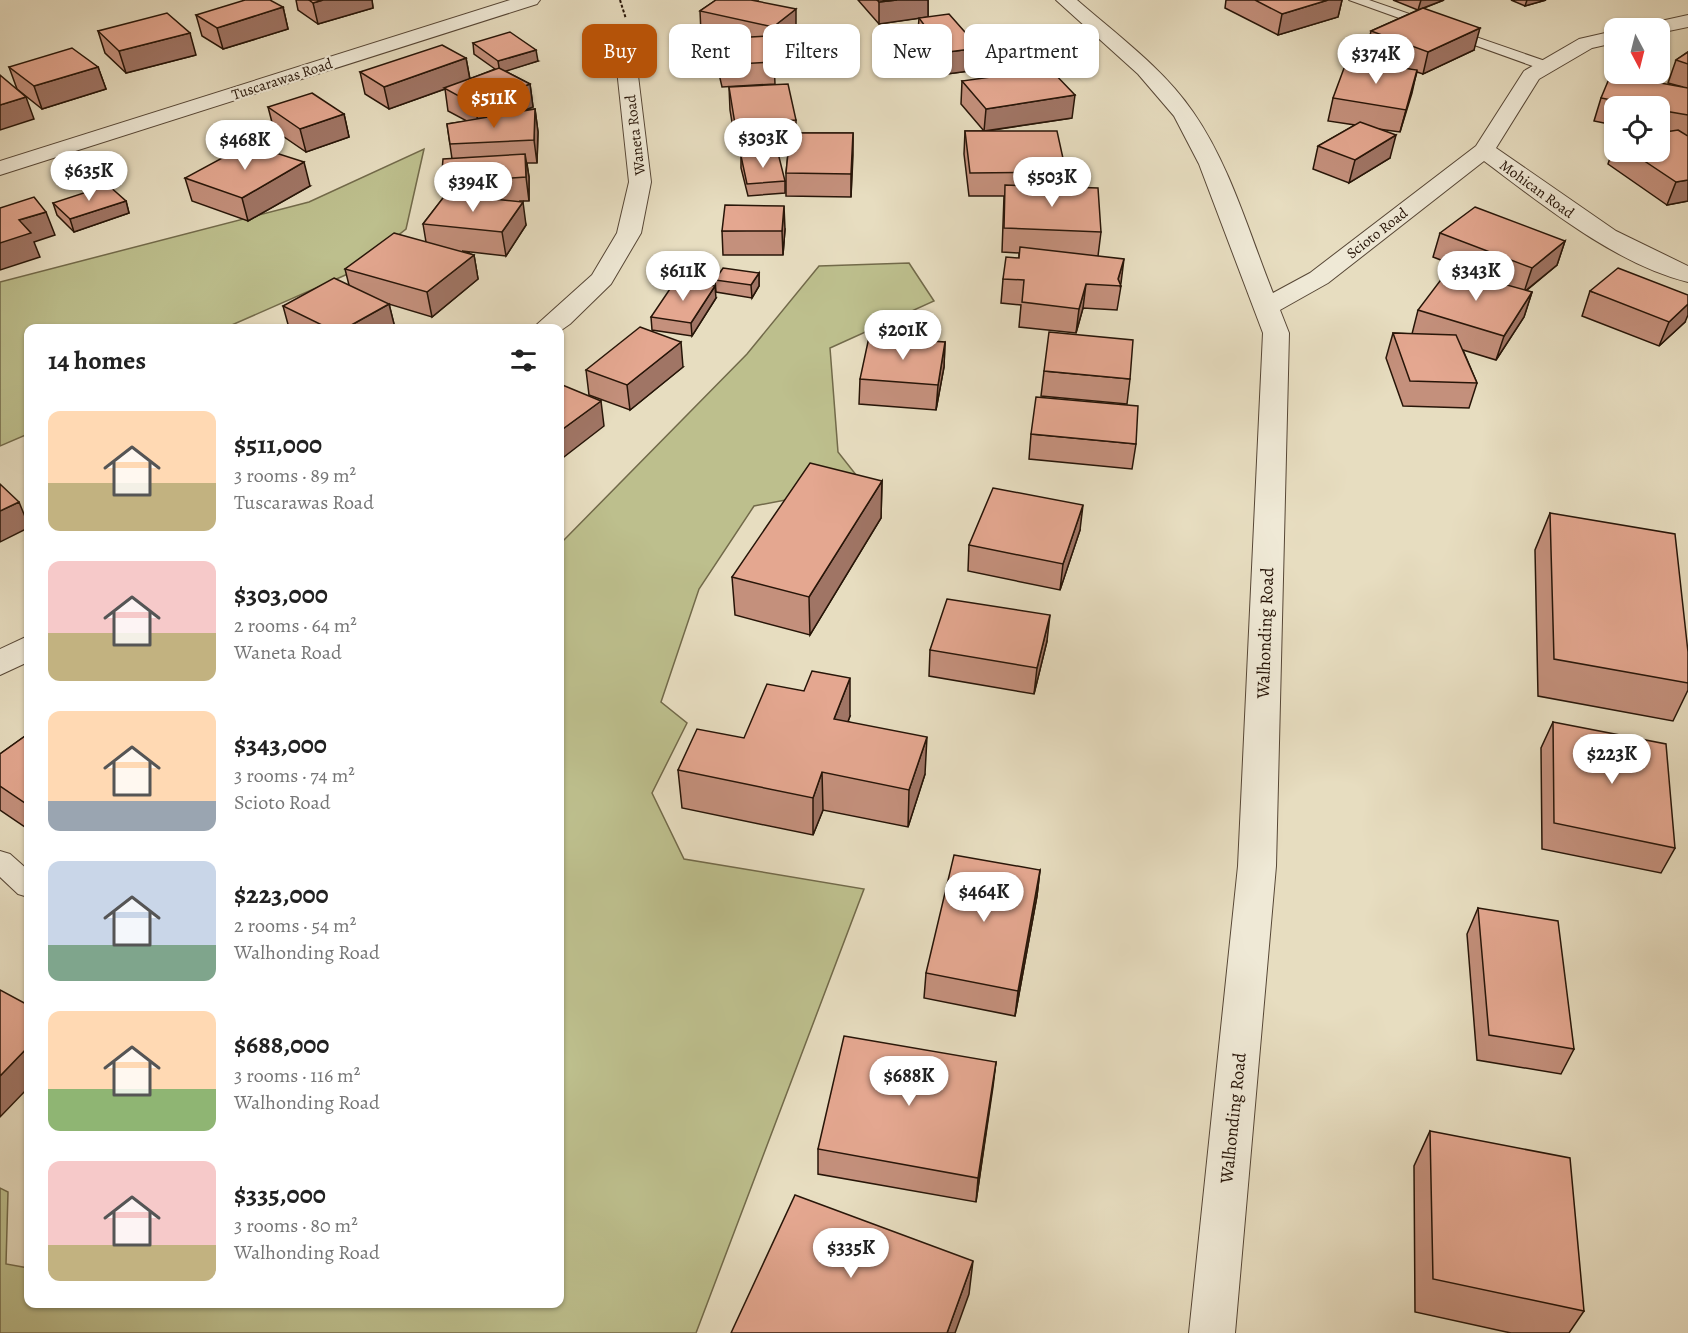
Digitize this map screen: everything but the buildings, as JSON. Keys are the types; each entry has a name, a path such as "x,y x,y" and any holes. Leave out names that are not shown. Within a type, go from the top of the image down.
{"street":[{"name":"Tuscarawas Road","path":"0,168 530,0"},
{"name":"Walhonding Road","path":"1066,0 1145,70 1184,114 1210,164 1276,333 1257,866 1212,1333"},
{"path":"1670,25 1688,21"},
{"name":"Mohican Road","path":"1604,39 1586,43 1531,75 1484,150 1579,220 1653,262 1688,275"},
{"name":"Waneta Road","path":"553,324 561,319 602,279 629,232 640,182 628,78"},
{"name":"Scioto Road","path":"1265,308 1319,278 1484,150"},
{"path":"0,664 24,649"}],"lane":[{"path":"1356,0 1546,66"},
{"path":"0,861 24,882"}],"green space":[{"path":"424,149 406,229 350,273 234,324 24,324 24,436 0,446 0,282 309,202"},
{"path":"909,263 934,301 830,348 838,452 864,485 754,506 699,589 661,702 687,723 652,793 684,859 864,889 696,1333 0,1333 0,1188 8,1192 6,1264 24,1267 24,1308 564,1308 564,540 747,354 819,266"}]}
